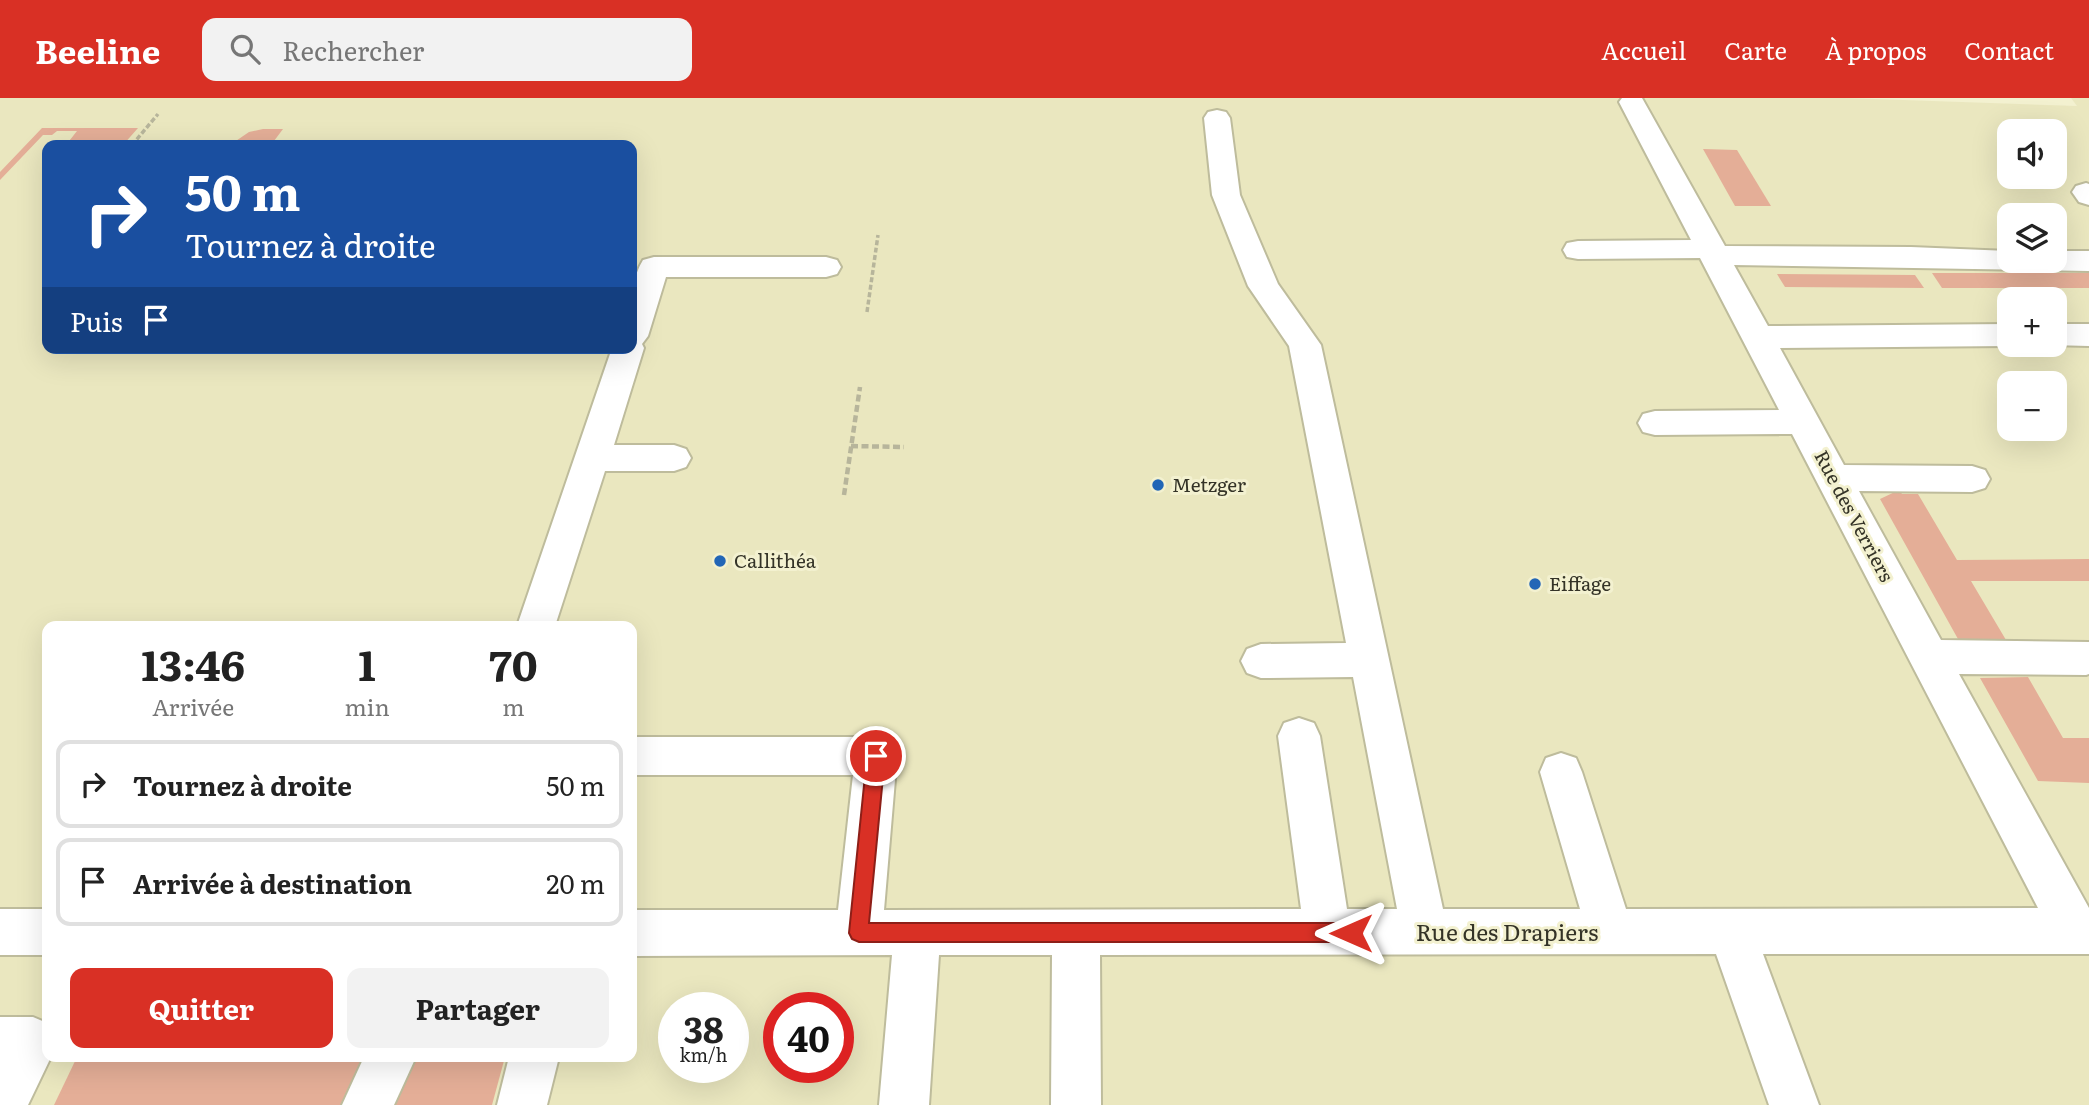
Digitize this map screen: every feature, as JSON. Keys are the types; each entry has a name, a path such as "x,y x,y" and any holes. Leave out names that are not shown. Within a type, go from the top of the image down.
{"street":[{"name":"Rue des Verriers","path":"1632,102 1929,657 2082,931"},
{"path":"1217,118 1226,195 1263,286 1305,345 1424,933"},
{"path":"1578,250 1917,256 1983,261 2089,261"},
{"path":"637,321 654,267 826,267"},
{"path":"1760,337 1997,335"},
{"path":"2067,335 2089,335"},
{"path":"538,621 626,354"},
{"path":"1655,423 1804,422"},
{"path":"592,458 674,458"},
{"path":"1835,478 1972,478"},
{"path":"1929,657 2086,658"},
{"path":"1261,661 1370,660"},
{"path":"1299,736 1327,933"},
{"path":"637,756 876,756 859,933"},
{"path":"1561,772 1611,932"},
{"path":"1731,930 1794,1105"},
{"name":"Rue des Drapiers","path":"637,933 2082,931"},
{"path":"0,932 42,932"},
{"path":"904,1105 916,933"},
{"path":"1076,933 1076,1105"},
{"path":"0,1042 33,1042 1,1105"},
{"path":"368,1105 389,1062"},
{"path":"522,1105 533,1062"}],"path":[{"path":"136,140 158,114"},
{"path":"867,312 878,235"},
{"path":"844,495 860,387"},
{"path":"851,446 904,447"}],"shaded area":[{"path":"0,98 1845,98 2077,106 2071,98 2089,98 2089,1105 0,1105"},
{"path":"42,128 138,128 127,140 70,140 77,131 57,131 52,135 43,135 0,180 0,172"},
{"path":"283,129 275,140 237,140 249,132"},
{"path":"1703,149 1737,150 1771,206 1735,206"},
{"path":"1932,273 2089,273 2089,288 1942,288"},
{"path":"1777,274 1915,275 1924,288 1785,287"},
{"path":"1899,490 1902,494 1918,494 1957,560 2089,559 2089,581 1971,581 2006,640 1958,639 1880,499"},
{"path":"2028,677 2063,738 2089,738 2089,783 2038,781 1980,678"},
{"path":"75,1062 504,1062 492,1105 54,1105"}],"place":[{"name":"Metzger","path":"1158,485"},
{"name":"Callithéa","path":"720,561"},
{"name":"Eiffage","path":"1535,584"}],"route":[{"path":"876,756 859,933 1351,933"}]}
